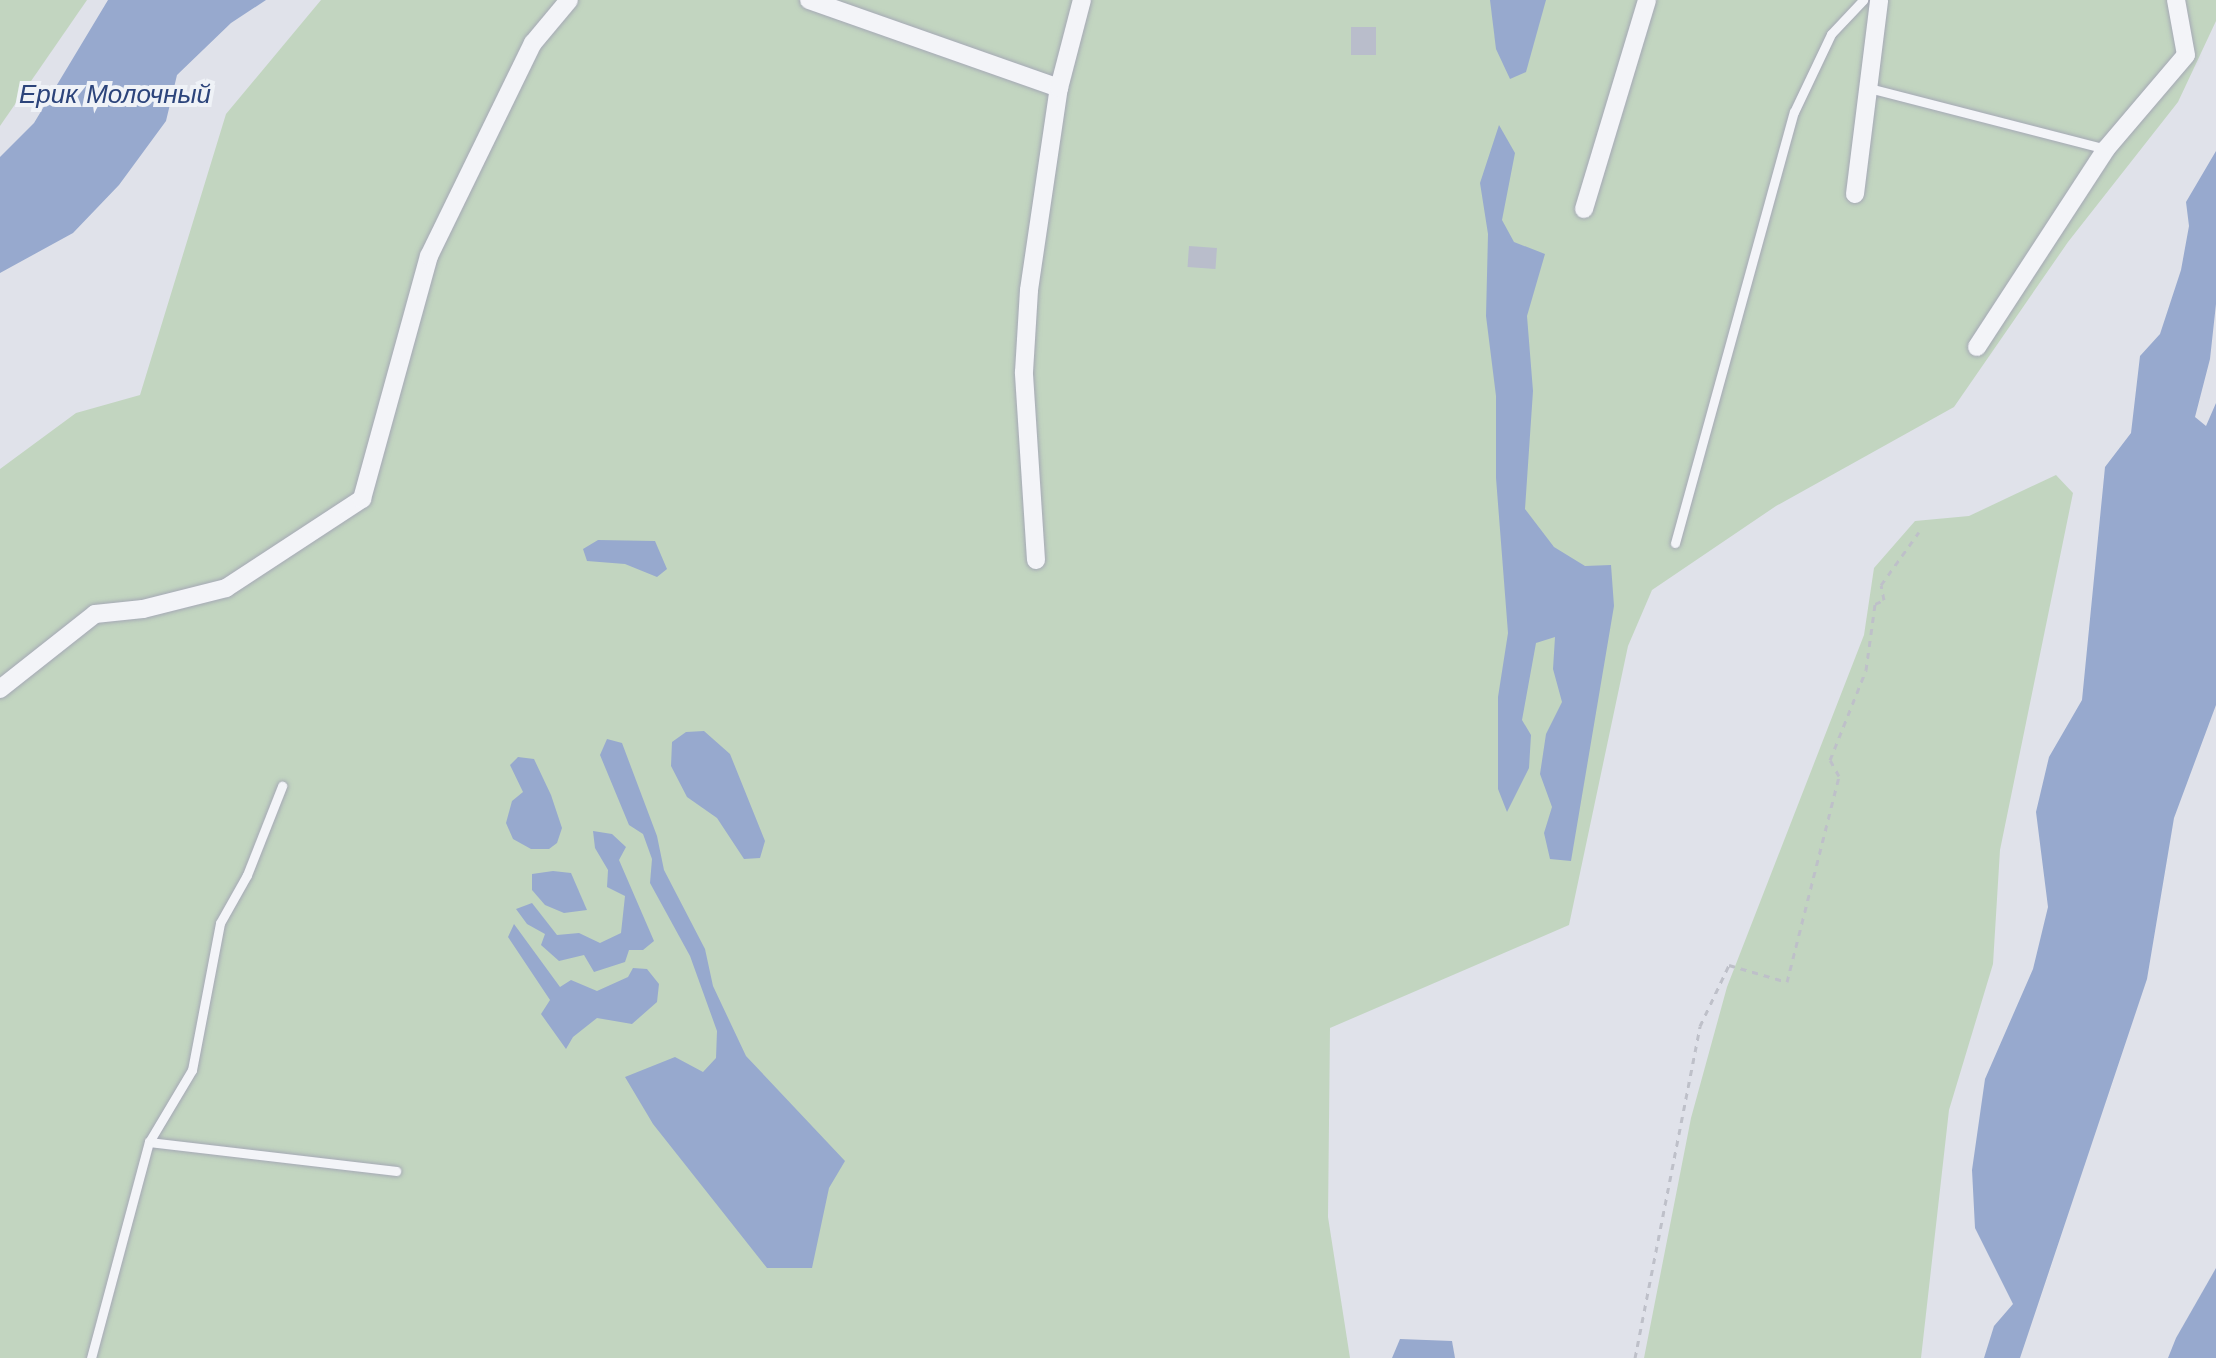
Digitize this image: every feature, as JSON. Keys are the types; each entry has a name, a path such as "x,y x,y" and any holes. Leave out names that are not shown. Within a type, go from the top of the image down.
{"street":[{"path":"0,689 95,614 143,609 226,588 362,499 429,256 533,43 569,0"},
{"path":"809,0 1059,88"},
{"path":"1036,560 1024,372 1029,290 1059,88 1082,0"},
{"path":"1584,209 1647,0"},
{"path":"1855,194 1865,87 1879,0"},
{"path":"1977,347 2106,149 2186,55 2176,0"}],"lane":[{"path":"1675,543 1794,112 1831,34 1863,0"},
{"path":"1865,87 2106,149"},
{"path":"91,1358 149,1142 192,1070 220,923 247,875 282,786"},
{"path":"149,1142 396,1171"}],"path":[{"path":"1635,1358 1700,1026 1729,965 1787,982 1839,776 1830,760 1866,670 1875,604 1884,600 1881,585 1919,532"}],"green space":[{"path":"0,0 87,0 0,126"},
{"path":"321,0 2216,0 2216,21 2178,102 2068,242 1954,407 1776,506 1652,590 1628,646 1569,925 1330,1028 1328,1217 1350,1358 0,1358 0,469 76,413 140,395 226,114"},
{"path":"2056,475 2073,493 2000,850 1993,964 1949,1110 1921,1358 1644,1358 1691,1118 1727,987 1864,635 1874,568 1915,521 1969,516"}],"water":[{"name":"Ерик Молочный","path":"108,0 266,0 231,23 177,75 166,121 119,185 73,233 0,273 0,157 34,123"},
{"path":"1490,0 1546,0 1526,72 1510,79 1496,49"},
{"path":"1499,125 1515,153 1502,220 1514,242 1545,254 1527,316 1533,391 1525,509 1554,547 1585,566 1611,565 1614,606 1571,861 1550,859 1544,833 1552,807 1540,774 1546,734 1562,702 1553,669 1555,637 1536,643 1522,720 1531,735 1529,768 1507,812 1498,789 1498,697 1508,633 1496,478 1496,396 1486,316 1488,234 1480,183"},
{"path":"2216,151 2216,304 2210,359 2195,417 2206,426 2216,403 2216,705 2174,818 2147,979 2020,1358 1984,1358 1994,1326 2013,1304 1975,1228 1972,1170 1985,1079 2033,969 2048,907 2036,812 2049,757 2082,700 2105,467 2131,433 2140,356 2160,334 2181,270 2189,226 2186,202"},
{"path":"598,540 655,541 667,569 657,577 625,564 587,561 583,549"},
{"path":"704,731 730,754 765,841 760,858 744,859 717,818 687,797 671,766 672,742 686,732"},
{"path":"607,739 622,743 657,836 664,870 705,949 713,986 746,1056 845,1161 829,1188 812,1268 767,1268 653,1124 625,1077 675,1057 703,1072 716,1058 717,1031 690,956 650,883 652,859 643,834 629,825 600,755"},
{"path":"518,757 534,759 551,795 562,828 557,843 549,849 531,849 513,839 506,823 512,801 523,792 510,765"},
{"path":"593,831 612,834 626,847 619,860 654,941 643,950 629,950 625,962 594,972 584,955 559,961 541,945 545,934 527,924 516,909 532,903 557,935 579,933 600,943 621,933 625,896 607,887 608,870 595,848"},
{"path":"553,871 571,873 587,910 564,913 545,905 532,890 532,874"},
{"path":"514,924 560,987 571,980 597,991 628,977 633,968 647,969 659,984 657,1002 632,1024 597,1018 573,1037 566,1049 541,1014 550,1000 508,937"},
{"path":"2216,1268 2216,1358 2168,1358 2176,1338"},
{"path":"1400,1339 1452,1341 1455,1358 1392,1358"}],"building":[{"path":"1351,27 1376,27 1376,55 1351,55"},
{"path":"1189,246 1217,248 1215,269 1188,267"}]}
